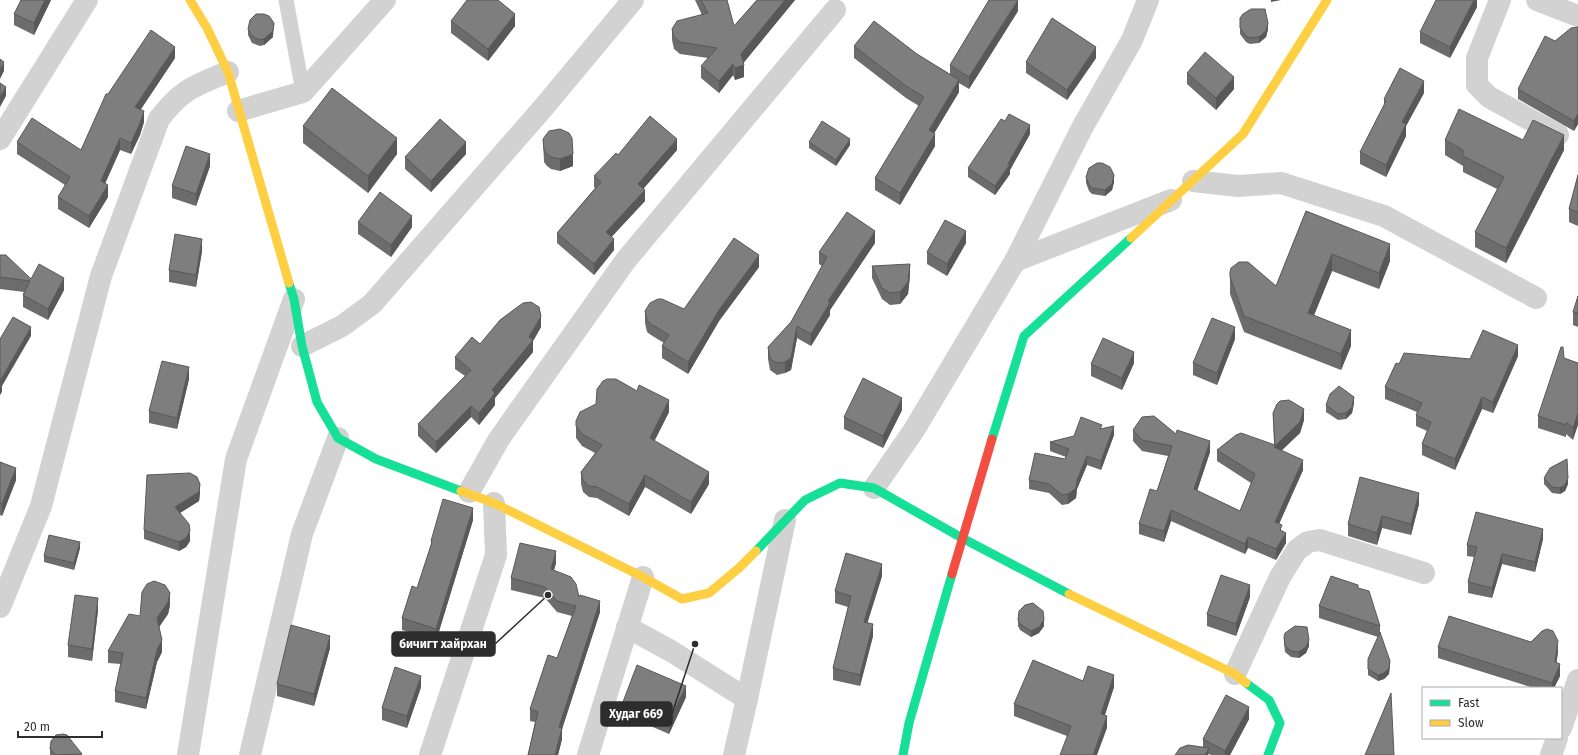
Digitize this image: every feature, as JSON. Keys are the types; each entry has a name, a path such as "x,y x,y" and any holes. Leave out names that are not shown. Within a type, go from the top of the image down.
{"street":[{"path":"0,139 87,0"},
{"path":"190,0 208,28 228,72 238,111 294,299 302,346 317,402 338,438 376,459 469,492 494,503 643,577 682,599 709,593 739,568 805,500 840,483 874,488 962,538 1087,603 1235,674 1268,700 1280,723 1268,755"},
{"path":"238,111 303,92 384,0"},
{"path":"302,346 342,326 372,304 543,108 633,0"},
{"path":"874,488 914,430 1015,261 1082,128 1132,40 1148,0"},
{"path":"903,755 909,724 962,538 1024,336 1243,134 1327,0"},
{"path":"1500,0 1477,58 1477,85 1489,97 1564,138"},
{"path":"1537,0 1578,16"},
{"path":"469,492 499,440 626,260 835,10"},
{"path":"0,607 41,506 101,276 159,119 172,102 188,89 228,72"},
{"path":"1193,181 1238,186 1281,183 1384,216 1536,298"},
{"path":"1015,261 1172,200"},
{"path":"188,755 236,459 294,299"},
{"path":"250,755 302,534 338,438"},
{"path":"430,755 496,555 494,503"},
{"path":"734,755 786,520"},
{"path":"1235,674 1280,577 1297,550 1308,542 1320,540 1424,573"},
{"path":"588,755 643,577"},
{"path":"627,627 671,651 747,699"},
{"path":"1562,725 1578,680"},
{"path":"1551,755 1557,739"}],"lane":[{"path":"286,0 303,92"}],"building":[{"path":"21,0 45,0 34,23 14,14"},
{"path":"467,0 498,0 515,14 488,49 451,21"},
{"path":"701,0 727,0 734,26 757,0 785,0 741,54 744,65 735,68 733,64 719,81 701,66 717,48 680,42 674,37 672,29 677,21 708,13"},
{"path":"989,0 1018,0 969,77 950,65"},
{"path":"1436,0 1474,0 1450,47 1420,32"},
{"path":"1251,9 1265,9 1268,23 1266,31 1259,37 1250,38 1246,36 1240,28 1240,18"},
{"path":"256,14 264,14 269,16 274,23 273,31 264,39 260,40 252,36 248,29 250,20"},
{"path":"1052,18 1096,47 1067,90 1026,62"},
{"path":"874,21 917,54 959,80 929,130 935,134 900,193 875,178 924,97 906,86 854,46"},
{"path":"1578,27 1578,114 1574,121 1518,89 1545,36 1555,41 1571,28"},
{"path":"151,30 175,47 135,107 144,111 140,123 131,143 120,138 101,181 108,185 89,216 58,197 70,177 17,142 32,118 81,150 106,94 108,94"},
{"path":"1205,52 1234,77 1216,98 1187,73"},
{"path":"0,59 4,62 0,70"},
{"path":"1400,68 1424,81 1402,122 1406,124 1386,165 1360,152 1386,101 1384,99"},
{"path":"0,83 6,87 0,97"},
{"path":"332,88 397,138 368,176 303,126"},
{"path":"1459,109 1523,140 1533,120 1564,135 1506,248 1475,232 1504,177 1463,156 1463,150 1445,140"},
{"path":"1009,114 1030,125 1008,164 1010,164 995,186 968,168 1001,119 1005,121"},
{"path":"650,116 677,139 638,184 645,190 606,232 614,239 594,264 557,233 601,182 594,176 616,153 618,155"},
{"path":"440,119 466,142 431,181 405,157"},
{"path":"822,121 850,139 836,160 809,142"},
{"path":"560,129 569,133 572,138 573,154 560,159 551,157 547,154 544,150 543,139 549,131"},
{"path":"186,146 210,154 196,194 172,186"},
{"path":"1097,163 1102,163 1110,167 1114,175 1112,184 1105,190 1092,188 1086,177 1089,168"},
{"path":"1578,175 1578,212 1569,209"},
{"path":"380,192 412,216 391,245 358,222"},
{"path":"1306,211 1390,244 1379,273 1332,254 1308,313 1351,330 1341,354 1244,316 1230,277 1231,268 1239,262 1248,262 1276,286"},
{"path":"847,212 875,231 828,301 830,303 811,334 797,326 791,358 785,362 777,363 770,359 768,347 791,322 827,257 819,252"},
{"path":"945,220 966,231 947,264 927,252"},
{"path":"175,234 202,239 196,275 169,270"},
{"path":"734,238 759,255 719,310 688,362 662,346 669,335 647,320 645,311 650,303 658,299 662,299 684,309"},
{"path":"0,255 6,255 31,279 39,264 64,278 48,309 23,295 30,281 0,277"},
{"path":"910,264 908,282 900,292 890,293 882,288 872,266"},
{"path":"1578,296 1578,313 1573,312"},
{"path":"531,302 539,307 541,316 529,337 533,340 492,390 495,393 479,413 471,406 436,442 418,424 471,370 455,357 472,337 480,344 500,320 523,303"},
{"path":"13,317 31,327 0,381 0,339"},
{"path":"1212,318 1235,327 1217,373 1193,363"},
{"path":"1483,330 1518,345 1493,402 1482,397 1455,459 1422,444 1431,422 1416,415 1422,403 1385,387 1396,363 1399,364 1404,353 1470,359"},
{"path":"1103,338 1134,352 1122,378 1091,364"},
{"path":"1561,347 1563,347 1564,358 1578,363 1578,413 1573,428 1566,422 1566,425 1538,416"},
{"path":"162,361 189,367 177,418 149,411"},
{"path":"863,378 902,398 883,436 844,417"},
{"path":"607,379 616,379 637,391 639,385 669,400 650,438 709,472 691,502 645,475 629,504 597,487 589,486 583,480 581,472 602,445 582,434 576,426 576,421 580,412 596,404 597,389 603,381"},
{"path":"1339,386 1354,397 1352,407 1346,413 1338,414 1326,405 1330,394"},
{"path":"1289,400 1304,409 1300,422 1274,447 1303,460 1275,522 1282,525 1280,530 1286,533 1276,549 1248,537 1245,544 1171,510 1164,531 1139,524 1150,489 1157,491 1172,446 1142,440 1133,430 1142,417 1154,416 1176,434 1177,430 1210,441 1194,489 1240,511 1255,474 1217,450 1236,435 1241,433 1275,445 1273,413 1280,401"},
{"path":"1081,417 1102,425 1100,429 1114,426 1101,461 1087,456 1077,480 1076,488 1068,494 1062,495 1049,484 1029,480 1035,453 1065,459 1069,449 1050,442 1074,436"},
{"path":"1567,459 1568,478 1565,485 1560,488 1552,487 1544,478 1550,468"},
{"path":"0,462 16,468 2,504 0,503"},
{"path":"190,473 197,477 200,484 199,492 175,507 189,524 190,531 186,538 179,542 144,530 147,475"},
{"path":"1360,477 1419,493 1411,524 1382,516 1377,533 1348,524"},
{"path":"443,499 473,508 436,629 402,618 412,586 417,588 432,542 431,541"},
{"path":"1476,512 1543,529 1535,562 1502,554 1492,588 1468,582 1477,547 1467,545"},
{"path":"49,535 80,542 74,563 44,556"},
{"path":"520,543 556,551 551,569 571,577 576,584 579,597 580,595 600,601 559,727 562,728 555,755 528,755 538,712 530,709 548,655 557,658 576,606 557,601 545,587 511,578"},
{"path":"846,553 882,564 864,622 873,624 860,675 833,668 851,596 835,591"},
{"path":"1221,575 1250,585 1236,624 1207,614"},
{"path":"1331,576 1358,585 1358,588 1369,591 1380,626 1319,606"},
{"path":"154,581 165,585 170,593 168,602 157,618 162,640 157,650 146,698 115,691 123,653 108,651 129,614 140,616 142,592 147,584"},
{"path":"75,595 98,598 92,649 68,645"},
{"path":"1033,603 1043,611 1044,620 1039,627 1031,631 1020,624 1018,620 1019,611 1025,605"},
{"path":"1449,616 1531,642 1542,631 1547,629 1553,631 1558,641 1555,662 1560,664 1552,683 1438,647"},
{"path":"291,625 330,636 314,694 277,684"},
{"path":"1295,626 1307,627 1309,640 1306,647 1299,652 1291,651 1285,646 1285,633"},
{"path":"1380,632 1390,661 1389,668 1384,673 1378,675 1368,669 1368,659"},
{"path":"1033,660 1083,681 1088,666 1114,675 1101,714 1107,716 1093,755 1060,755 1071,726 1014,704"},
{"path":"637,665 686,686 669,722 623,702"},
{"path":"395,667 421,676 407,716 382,708"},
{"path":"1391,693 1394,755 1365,755"},
{"path":"1226,695 1249,707 1225,751 1203,739"},
{"path":"56,735 67,735 82,754 56,755 50,749 51,741"},
{"path":"1188,745 1209,748 1205,755 1175,755 1180,748"}],"traffic: fast":[{"path":"992,439 1024,336 1131,238"},
{"path":"289,283 294,299 302,346 317,402 338,438 376,459 461,491"},
{"path":"756,551 805,500 840,483 874,488 962,538 1069,594"},
{"path":"903,755 909,723 952,574"},
{"path":"1246,683 1269,700 1280,723 1268,755"}],"traffic: slow":[{"path":"190,0 207,28 228,72 289,283"},
{"path":"1131,238 1243,134 1327,0"},
{"path":"461,491 494,503 643,577 682,599 709,593 739,568 756,551"},
{"path":"1069,594 1235,674 1246,683"}],"traffic: jam":[{"path":"952,574 992,439"}],"place":[{"name":"бичигт хайрхан","path":"548,595"},
{"name":"Худаг 669","path":"695,644"}]}
